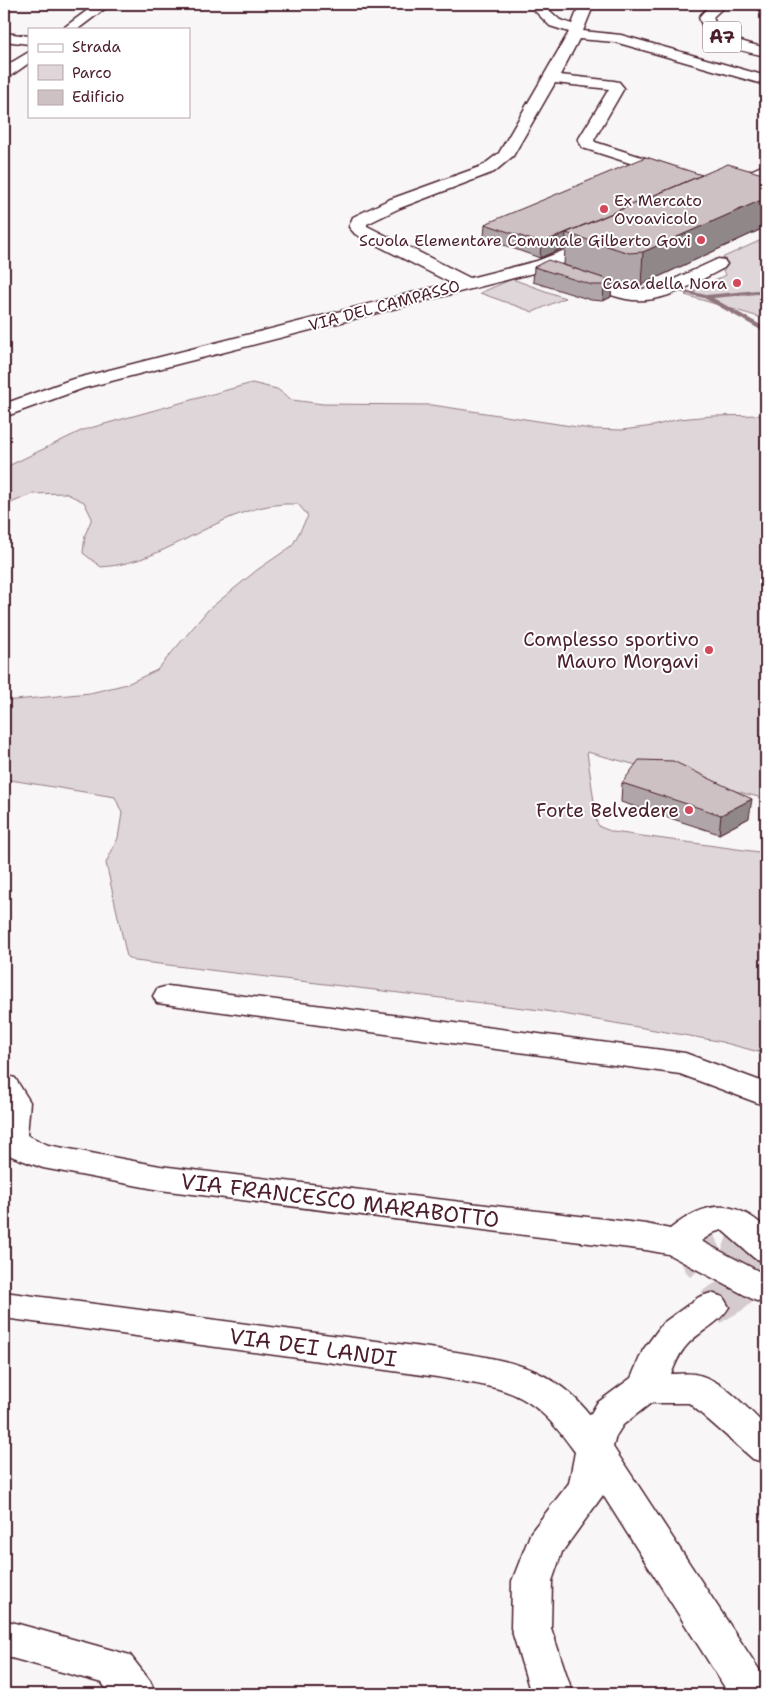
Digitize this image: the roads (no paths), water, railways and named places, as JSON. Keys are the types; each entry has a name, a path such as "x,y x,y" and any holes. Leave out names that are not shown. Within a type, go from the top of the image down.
{"main road":[{"path":"70,28 104,4"},
{"name":"VIA DEL CAMPASSO","path":"467,284 360,230 358,227 359,221 394,204 488,169 505,156 551,78 577,28 587,4"},
{"name":"A7","path":"720,4 711,9 706,17 711,30 735,43 766,52"},
{"path":"542,5 541,10 550,20 766,81"},
{"path":"4,37 28,40"},
{"path":"4,74 28,57"},
{"path":"551,78 614,85 617,88 586,140 589,144 687,177"},
{"path":"716,189 766,169"},
{"path":"467,284 543,265 616,235"},
{"path":"543,265 627,294 637,295 671,287 718,264"},
{"name":"VIA DEL CAMPASSO","path":"4,411 31,399 76,384 467,284"},
{"path":"168,996 685,1064 766,1095"},
{"name":"VIA FRANCESCO MARABOTTO","path":"4,1086 14,1102 7,1136 22,1148 43,1156 160,1178 636,1236 676,1243 766,1291"},
{"path":"676,1243 698,1224 712,1218 727,1218 745,1226 766,1249"},
{"name":"VIA DEI LANDI","path":"4,1305 427,1362 502,1375 525,1382 551,1397 567,1413 594,1449 752,1694"},
{"path":"552,1694 531,1628 532,1581 545,1544 587,1488 598,1433 610,1414 644,1388 654,1371 656,1360 676,1333 711,1307"},
{"path":"644,1388 695,1389 710,1398 766,1448"},
{"name":"VIA DEI LANDI","path":"705,1621 766,1694"},
{"path":"4,1638 115,1668 135,1694"}],"waterway":[{"path":"681,291 706,297"},
{"path":"706,297 757,292 766,294"},
{"path":"706,297 766,331"}],"tunnel":[{"path":"727,1236 744,1242 759,1255 749,1278 732,1280 719,1277 707,1269 698,1255 710,1241 718,1238 727,1236"},
{"path":"749,1278 766,1275"},
{"path":"711,1307 735,1293 749,1278"}],"place":[{"name":"Ex Mercato Ovoavicolo","path":"604,209"},
{"name":"Scuola Elementare Comunale Gilberto Govi","path":"701,240"},
{"name":"Casa della Nora","path":"737,283"},
{"name":"Complesso sportivo Mauro Morgavi","path":"709,650"},
{"name":"Forte Belvedere","path":"689,810"}]}
